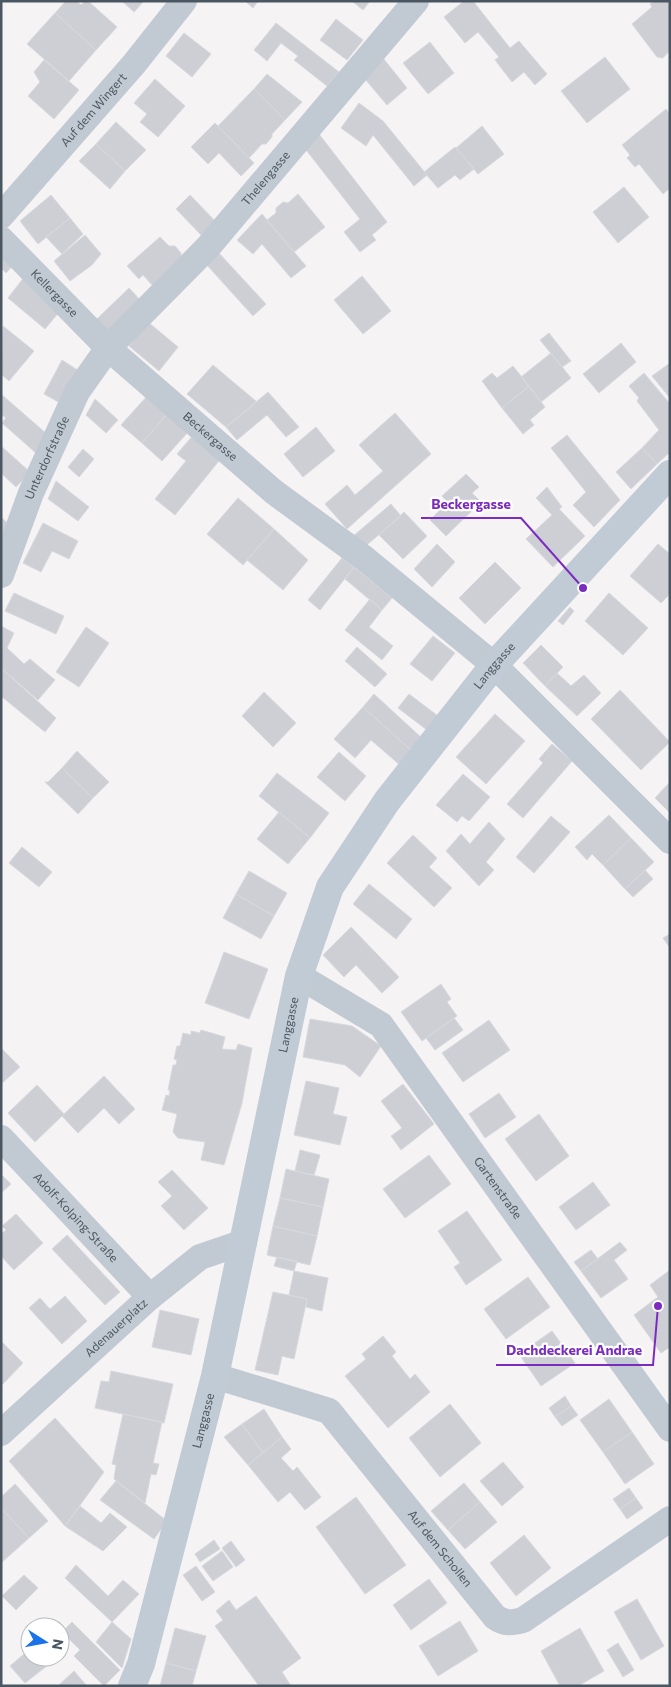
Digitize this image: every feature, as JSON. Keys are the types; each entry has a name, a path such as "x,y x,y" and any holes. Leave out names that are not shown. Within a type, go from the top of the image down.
{"street":[{"name":"Auf dem Wingert","path":"1,216 134,64 184,1"},
{"name":"Thelengasse","path":"108,348 208,246 416,1"},
{"name":"Kellergasse","path":"1,239 108,348"},
{"name":"Unterdorfstraße","path":"1,575 31,493 77,392 108,348"},
{"name":"Beckergasse","path":"108,348 274,492 364,558 494,665 670,841"},
{"name":"Langgasse","path":"132,1686 140,1664 215,1376 299,976 330,887 387,801 494,665 670,474"},
{"name":"Gartenstraße","path":"299,976 382,1025 670,1428"},
{"name":"Adolf-Kolping-Straße","path":"1,1138 150,1297"},
{"name":"Adenauerplatz","path":"1,1433 150,1297 200,1257 244,1242"},
{"name":"Auf dem Schollen","path":"215,1376 329,1411 495,1618 502,1622 513,1623 522,1620 670,1518"}],"building":[{"path":"66,1 76,1 81,5 88,1 117,27 96,50 55,13"},
{"path":"122,1 144,1 134,12"},
{"path":"245,1 258,1 253,8"},
{"path":"352,1 370,1 363,10"},
{"path":"464,1 473,1 510,48 519,41 547,74 535,85 524,72 512,82 495,60 499,57 478,32 465,43 444,17"},
{"path":"654,1 668,1 670,4 670,50 663,58 657,57 632,24 652,7 650,4"},
{"path":"55,13 96,50 69,81 27,44"},
{"path":"336,19 363,40 347,60 320,40"},
{"path":"276,23 339,72 327,86 294,60 298,56 281,43 267,61 254,50"},
{"path":"184,33 211,54 192,77 166,56"},
{"path":"430,42 454,73 428,94 403,63"},
{"path":"605,57 630,89 587,123 561,91"},
{"path":"383,58 407,88 387,105 365,79"},
{"path":"44,60 79,90 54,119 28,96 40,82 34,72"},
{"path":"267,74 302,102 285,120 254,89"},
{"path":"155,79 185,106 158,137 140,122 147,114 134,103"},
{"path":"254,89 285,120 272,134 272,137 266,144 262,144 249,158 218,126"},
{"path":"359,103 383,121 427,175 414,186 373,135 366,146 341,128"},
{"path":"666,109 670,114 670,188 663,194 639,164 635,167 627,158 630,155 622,145"},
{"path":"116,122 146,150 125,171 96,144"},
{"path":"215,123 254,163 241,176 219,153 208,164 191,147"},
{"path":"482,126 504,154 478,174 456,148"},
{"path":"319,134 387,222 372,235 376,240 360,252 344,232 360,219 303,146"},
{"path":"96,144 125,171 110,189 79,161"},
{"path":"455,147 474,169 460,180 455,175 438,188 424,172"},
{"path":"624,187 649,217 618,243 593,212"},
{"path":"298,194 325,227 294,252 267,220 276,213 276,208 283,202 288,203"},
{"path":"51,195 70,218 38,244 20,221"},
{"path":"190,195 219,225 205,239 176,209"},
{"path":"262,214 306,266 291,278 262,244 253,254 237,240"},
{"path":"70,218 83,234 62,254 46,237"},
{"path":"85,235 101,254 92,265 70,281 54,261"},
{"path":"160,237 169,246 175,246 181,253 181,259 153,286 143,275 139,279 127,266"},
{"path":"1,246 17,261 6,273 1,268"},
{"path":"218,252 266,304 253,316 206,264"},
{"path":"25,276 60,311 45,329 8,298"},
{"path":"362,276 391,311 363,334 334,300"},
{"path":"129,288 143,303 110,334 96,320"},
{"path":"148,322 178,347 159,371 129,346"},
{"path":"3,326 34,351 9,381 1,374"},
{"path":"549,333 571,361 562,367 540,340"},
{"path":"621,343 636,362 599,393 583,374"},
{"path":"551,353 571,378 541,402 521,377"},
{"path":"62,360 79,371 62,404 44,394"},
{"path":"670,363 670,398 652,376"},
{"path":"213,365 257,402 226,427 187,394"},
{"path":"513,366 529,386 502,408 482,381 492,373 497,378"},
{"path":"644,373 670,404 670,452 657,464 642,448 659,430 637,401 639,398 629,386"},
{"path":"529,386 545,407 530,420 534,425 523,434 502,408"},
{"path":"268,392 299,427 286,437 267,415 237,440 226,427"},
{"path":"1,394 48,435 37,454 2,423 6,418 1,414"},
{"path":"148,395 168,413 142,443 121,425"},
{"path":"95,399 118,420 106,433 86,415"},
{"path":"168,413 189,431 162,461 142,443"},
{"path":"395,413 431,454 347,529 325,504 347,485 355,495 383,471 359,445"},
{"path":"316,427 335,451 303,477 284,454"},
{"path":"195,433 223,456 175,515 155,499 186,461 177,454"},
{"path":"567,435 620,500 594,527 573,505 586,492 551,448"},
{"path":"1,446 30,472 16,487 1,473"},
{"path":"642,448 657,464 631,489 616,472"},
{"path":"83,449 94,459 79,477 68,467"},
{"path":"466,474 479,487 472,493 481,502 446,536 430,520 448,502 442,496"},
{"path":"56,481 89,507 78,521 48,499"},
{"path":"547,487 562,507 559,509 585,536 553,567 526,539 552,515 536,498"},
{"path":"238,498 274,529 243,565 207,534"},
{"path":"391,504 401,516 362,549 352,537"},
{"path":"404,512 427,536 403,559 379,535"},
{"path":"1,517 14,529 1,540"},
{"path":"43,523 78,541 69,559 52,551 41,572 23,563"},
{"path":"274,529 308,560 283,590 247,560"},
{"path":"437,544 455,562 432,587 414,569"},
{"path":"658,544 670,554 670,594 661,603 630,576"},
{"path":"342,558 354,567 320,610 308,600"},
{"path":"495,562 521,588 485,624 459,598"},
{"path":"354,567 392,598 382,610 345,579"},
{"path":"14,593 64,616 56,634 5,611"},
{"path":"609,593 648,628 623,655 585,621"},
{"path":"370,599 382,610 369,627 393,646 382,660 345,630"},
{"path":"570,607 574,611 563,625 558,621"},
{"path":"1,626 14,633 7,648 24,664 30,659 55,680 38,700 1,668"},
{"path":"86,627 109,643 79,687 56,672"},
{"path":"433,636 455,653 432,681 410,664"},
{"path":"541,645 563,667 545,686 523,663"},
{"path":"357,647 387,674 375,687 345,661"},
{"path":"1,668 56,718 45,732 1,696"},
{"path":"557,673 571,686 584,675 601,693 577,716 545,686"},
{"path":"620,690 670,742 641,770 591,719"},
{"path":"264,692 296,723 273,747 242,716"},
{"path":"374,694 424,740 413,752 363,707"},
{"path":"409,694 438,716 427,730 398,708"},
{"path":"363,707 413,752 401,766 371,740 355,758 334,739"},
{"path":"495,714 525,741 486,784 456,757"},
{"path":"552,744 572,761 523,818 507,804 543,763 539,759"},
{"path":"77,751 109,782 93,798 62,768"},
{"path":"339,752 366,776 345,801 317,777"},
{"path":"62,768 93,798 78,814 45,782 48,782"},
{"path":"277,773 329,813 310,838 259,796"},
{"path":"463,774 490,797 469,821 462,816 457,822 436,805"},
{"path":"670,782 670,813 655,798"},
{"path":"279,812 310,838 288,864 257,839"},
{"path":"609,815 631,838 603,865 592,854 587,860 575,847"},
{"path":"551,816 570,832 534,873 516,857"},
{"path":"489,822 505,839 486,862 494,870 479,886 446,851 461,834 470,844"},
{"path":"413,835 437,858 429,867 452,888 434,907 387,863"},
{"path":"631,838 654,862 625,889 603,865"},
{"path":"22,847 52,872 39,887 9,863"},
{"path":"645,870 653,879 633,897 625,889"},
{"path":"249,871 287,893 274,916 236,894"},
{"path":"369,884 412,919 396,939 353,904"},
{"path":"236,894 274,916 261,939 223,918"},
{"path":"351,927 399,977 382,993 356,965 344,977 323,955"},
{"path":"670,934 670,948 663,938"},
{"path":"224,952 268,969 249,1019 205,1003"},
{"path":"441,984 451,999 447,1002 457,1016 422,1041 401,1012"},
{"path":"454,1018 463,1030 435,1050 426,1038"},
{"path":"310,1019 352,1026 381,1046 360,1077 345,1065 303,1057"},
{"path":"489,1020 510,1050 463,1082 442,1053"},
{"path":"201,1030 225,1037 222,1049 236,1050 238,1044 252,1048 242,1103 224,1165 201,1160 205,1142 178,1138 173,1132 177,1114 162,1110 166,1095 169,1096 170,1090 168,1090 173,1065 176,1065 177,1060 174,1059 183,1033 191,1035 191,1031 200,1033"},
{"path":"1,1048 20,1067 1,1084"},
{"path":"104,1076 135,1109 119,1124 104,1108 78,1133 62,1116"},
{"path":"306,1081 339,1088 333,1114 347,1117 340,1145 294,1135"},
{"path":"403,1084 434,1124 401,1150 391,1136 402,1128 381,1101"},
{"path":"37,1085 64,1114 35,1142 8,1113"},
{"path":"499,1093 516,1117 485,1138 469,1114"},
{"path":"539,1114 569,1156 536,1181 505,1139"},
{"path":"300,1150 320,1155 314,1175 295,1171"},
{"path":"429,1155 451,1184 405,1218 383,1189"},
{"path":"286,1169 329,1179 323,1207 280,1198"},
{"path":"172,1170 208,1208 184,1230 161,1206 172,1196 158,1182"},
{"path":"1,1174 11,1184 1,1193"},
{"path":"593,1182 610,1205 576,1230 559,1207"},
{"path":"280,1198 323,1207 317,1236 273,1226"},
{"path":"467,1211 502,1260 466,1285 454,1267 460,1263 438,1231"},
{"path":"16,1214 43,1243 14,1270 1,1256 1,1234 6,1230 2,1226"},
{"path":"273,1226 317,1236 310,1265 267,1255"},
{"path":"67,1235 120,1292 105,1305 52,1249"},
{"path":"620,1242 627,1250 614,1260 628,1279 601,1298 581,1271"},
{"path":"591,1250 598,1259 581,1271 574,1262"},
{"path":"277,1257 297,1261 294,1271 274,1266"},
{"path":"670,1270 670,1347 661,1353 634,1315 658,1297 650,1285"},
{"path":"294,1271 328,1278 322,1311 306,1307 307,1299 289,1295"},
{"path":"528,1277 550,1307 506,1339 484,1309"},
{"path":"273,1292 307,1299 294,1359 282,1356 278,1375 255,1370"},
{"path":"65,1296 87,1321 62,1344 29,1308 40,1298 50,1309"},
{"path":"160,1310 199,1319 191,1355 152,1347"},
{"path":"552,1331 575,1363 541,1386 519,1354"},
{"path":"383,1336 396,1352 392,1356 410,1379 415,1374 430,1392 388,1428 345,1376 366,1359 362,1354"},
{"path":"1,1341 23,1363 1,1386"},
{"path":"111,1371 173,1384 164,1423 95,1408 101,1381 109,1382"},
{"path":"565,1396 571,1406 555,1417 549,1408"},
{"path":"609,1399 632,1432 603,1452 580,1420"},
{"path":"450,1404 481,1443 440,1477 409,1438"},
{"path":"571,1406 578,1415 562,1426 555,1417"},
{"path":"264,1409 282,1437 263,1453 242,1424"},
{"path":"123,1414 162,1422 153,1463 159,1464 156,1475 151,1474 145,1503 114,1479 116,1465 112,1464"},
{"path":"55,1418 104,1472 65,1526 9,1461"},
{"path":"242,1424 263,1453 248,1465 224,1437"},
{"path":"632,1432 654,1464 625,1484 603,1452"},
{"path":"282,1437 291,1449 281,1458 293,1471 297,1467 321,1497 305,1510 290,1492 278,1502 248,1465"},
{"path":"503,1462 524,1487 502,1506 480,1481"},
{"path":"116,1481 167,1521 154,1539 100,1500"},
{"path":"464,1483 480,1502 448,1530 431,1511"},
{"path":"15,1484 48,1521 29,1538 1,1508 1,1497"},
{"path":"629,1488 636,1498 620,1509 613,1499"},
{"path":"356,1497 406,1565 365,1594 316,1527"},
{"path":"636,1498 643,1508 627,1519 620,1509"},
{"path":"480,1502 497,1522 465,1549 448,1530"},
{"path":"80,1506 101,1523 110,1513 127,1527 103,1551 65,1526"},
{"path":"1,1508 29,1538 1,1563"},
{"path":"524,1535 551,1568 516,1596 490,1563"},
{"path":"214,1540 220,1549 200,1562 195,1554"},
{"path":"231,1541 245,1560 236,1567 222,1548"},
{"path":"222,1551 233,1567 213,1581 202,1566"},
{"path":"76,1565 108,1596 123,1580 139,1594 112,1622 65,1578"},
{"path":"196,1566 215,1592 202,1601 183,1575"},
{"path":"24,1575 38,1588 16,1610 2,1596"},
{"path":"429,1579 447,1603 411,1630 393,1605"},
{"path":"256,1596 301,1658 282,1672 291,1686 259,1686 215,1626 223,1620 216,1611 229,1600 236,1610"},
{"path":"637,1599 664,1646 641,1660 614,1612"},
{"path":"460,1621 478,1651 438,1676 419,1646"},
{"path":"72,1622 120,1670 104,1686 74,1656 80,1650 70,1640 70,1624"},
{"path":"112,1622 131,1639 122,1668 96,1642"},
{"path":"175,1628 206,1636 196,1671 166,1663"},
{"path":"580,1628 604,1671 578,1686 560,1686 541,1651"},
{"path":"618,1643 634,1670 623,1677 607,1650"},
{"path":"20,1658 20,1667 45,1667 25,1683 10,1666"},
{"path":"166,1663 196,1671 192,1686 160,1686"},
{"path":"74,1671 87,1686 58,1686"}],"place":[{"name":"Beckergasse","path":"583,588"},
{"name":"Dachdeckerei Andrae","path":"658,1306"}]}
